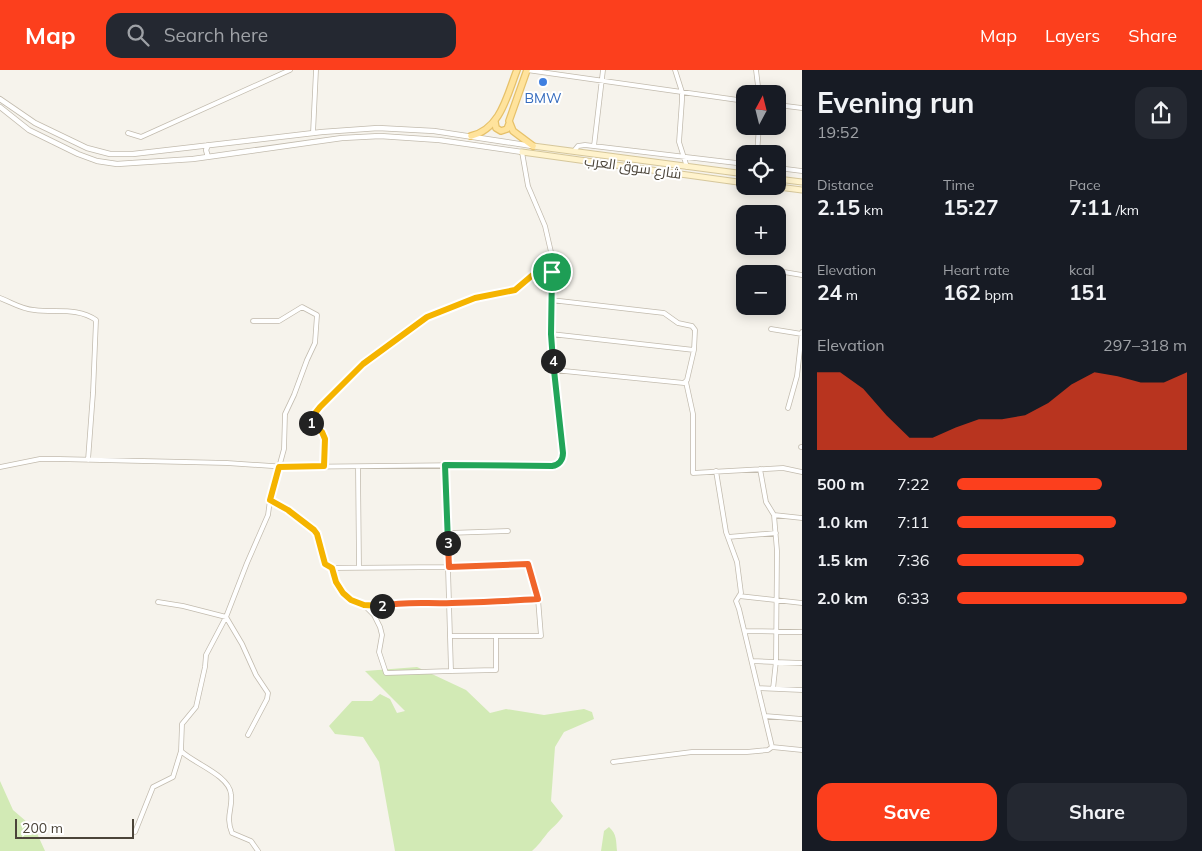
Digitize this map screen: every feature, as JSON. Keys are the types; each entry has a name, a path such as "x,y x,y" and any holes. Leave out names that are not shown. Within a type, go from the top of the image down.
{"main road":[{"path":"471,136 484,132 495,122 517,70"},
{"path":"495,122 496,128 501,131 507,129 527,70"},
{"path":"509,124 514,132 533,146 736,173"},
{"name":"شارع سوق العرب","path":"522,152 736,182"},
{"path":"786,180 802,182"},
{"path":"786,188 802,190"}],"street":[{"path":"128,133 141,137 290,70"},
{"path":"313,133 316,70"},
{"path":"527,70 736,100"},
{"path":"594,146 604,70"},
{"path":"675,70 682,92 678,138 687,166"},
{"path":"756,70 758,85"},
{"path":"0,99 35,123 87,148 110,154 126,154 360,128 434,131 533,146"},
{"path":"786,106 802,108"},
{"path":"0,107 29,130 84,157 104,162 128,164 193,159 342,138 380,136 439,140 522,152 528,186 549,239 552,272 551,334 563,453 560,463 552,466 279,467 227,463 40,460 0,467"},
{"path":"29,130 35,123"},
{"path":"208,145 206,152 208,157"},
{"path":"574,151 580,146 594,146 736,163"},
{"path":"191,147 194,154 193,159"},
{"path":"786,169 802,171"},
{"path":"324,466 325,439 322,432 312,425 310,421 320,407 370,357 432,314 475,298 515,290 535,273 552,272"},
{"path":"786,272 802,275"},
{"path":"0,298 22,308 84,313 96,320 94,393 88,460"},
{"path":"551,300 664,313 678,323 694,328 694,350 686,382 693,414 693,473 783,468 802,472"},
{"path":"135,832 153,787 173,777 181,751 182,724 196,707 206,655 226,617 246,563 268,515 270,500 284,449 285,414 315,343 317,315 302,307 279,321 253,320"},
{"path":"771,330 802,333 797,376 788,408"},
{"path":"551,334 694,350"},
{"path":"554,370 686,382"},
{"path":"797,376 802,377"},
{"path":"445,465 451,671"},
{"path":"358,466 359,568"},
{"path":"760,469 766,502 774,515 776,533 777,631 774,689"},
{"path":"716,471 728,537 737,562 741,593 736,601 745,631 772,747"},
{"path":"270,500 288,510 314,530 317,534 325,564 332,568 528,564 538,599 541,636 451,636"},
{"path":"774,515 802,518"},
{"path":"448,533 508,531"},
{"path":"728,537 776,533"},
{"path":"332,568 336,582 343,593 351,600 364,605 378,607 423,602 450,603 538,599"},
{"path":"739,596 802,603"},
{"path":"158,602 226,617 242,644 258,678 268,692 267,699 248,735"},
{"path":"364,605 374,615 380,628 382,635 379,652 386,673 496,670 496,636"},
{"path":"745,631 802,632"},
{"path":"752,661 802,663"},
{"path":"759,688 802,690"},
{"path":"765,716 802,719"},
{"path":"613,762 692,752 747,752 768,750 772,747 802,750"},
{"path":"181,751 214,772 229,788 231,796 228,820 232,833 251,841 258,851"}],"green space":[{"path":"417,667 466,690 490,713 506,709 544,715 584,709 592,712 594,719 564,732 555,747 551,801 563,816 532,851 395,851 379,762 363,737 335,734 329,726 352,701 372,701 380,694 390,699 397,713 405,711 365,671"},
{"path":"0,781 13,810 35,829 45,851 0,851"},
{"path":"609,827 615,835 617,851 601,851 604,831"}],"place":[{"name":"BMW","path":"543,82"}],"route":[{"path":"552,272 551,334 563,453 561,461 552,466 445,465 449,567 528,564 538,599 450,603 423,602 378,607 364,605 346,597 336,582 332,568 325,564 317,534 314,530 288,510 270,500 276,484 279,467 324,466 326,443 324,435 310,421 320,407 370,357 432,314 475,298 510,292 535,273 552,272"}]}
